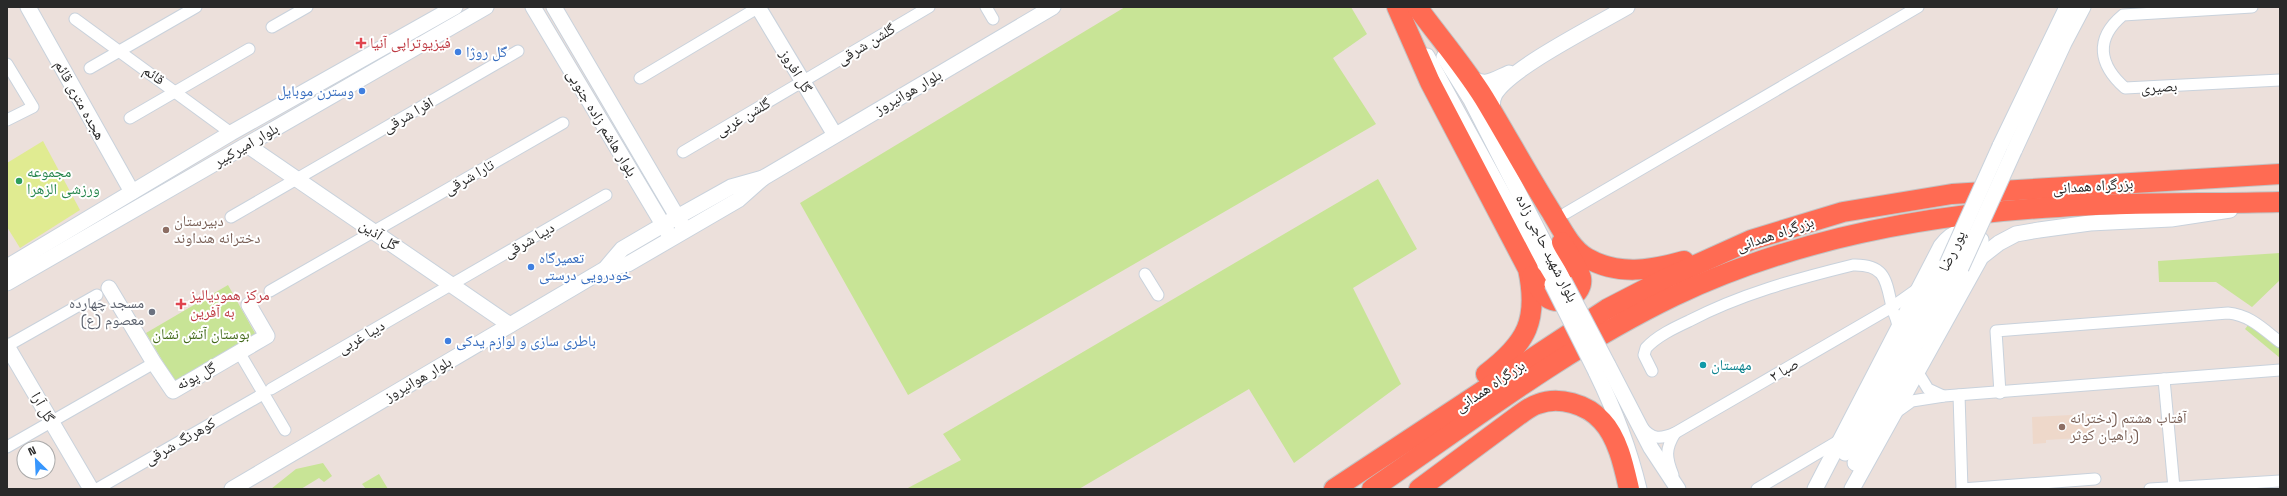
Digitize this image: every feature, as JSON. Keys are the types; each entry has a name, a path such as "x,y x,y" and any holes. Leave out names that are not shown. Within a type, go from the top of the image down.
{"highway":[{"path":"1398,7 1430,82 1540,290 1553,301 1561,301 1568,298 1580,287 1581,278 1483,97 1416,7"},
{"path":"1517,158 1570,242 1585,257 1601,265 1622,270 1661,267 1751,240"},
{"name":"بزرگراه همدانی","path":"1334,489 1607,309 1667,278 1751,240 1843,212 1952,194 2280,174"},
{"name":"بزرگراه همدانی","path":"1372,489 1511,393 1614,327 1675,296 1754,263 1802,247 1873,229 1964,215 2059,206 2280,202"},
{"path":"1320,489 1474,383 1516,349 1527,326 1532,309 1532,290 1528,269"},
{"path":"1419,489 1519,415 1536,404 1552,400 1569,403 1587,409 1603,421 1619,453 1629,489"}],"street":[{"name":"هجده متری قائم","path":"28,7 132,192"},
{"path":"90,68 196,7"},
{"path":"272,27 307,7"},
{"name":"بلوار امیرکبیر","path":"7,268 231,133 455,7"},
{"name":"بلوار امیرکبیر","path":"7,283 486,7"},
{"name":"بلوار هاشم زاده جنوبی","path":"533,7 671,239"},
{"name":"بلوار هاشم زاده جنوبی","path":"554,7 685,231"},
{"path":"640,78 759,7"},
{"name":"گل افروز","path":"759,7 802,82 835,135"},
{"name":"گلشن شرقی","path":"802,82 929,7"},
{"path":"986,7 993,19"},
{"name":"بلوار هوانیروز","path":"604,269 628,264 685,231 738,200 763,178 1053,7"},
{"name":"بلوار شهید حاجی زاده","path":"1398,7 1558,283"},
{"name":"بلوار شهید حاجی زاده","path":"1416,7 1471,100 1558,283 1602,368 1636,418 1651,448 1678,489"},
{"path":"1494,116 1492,105 1494,96 1499,87 1525,67 1627,7"},
{"path":"1566,213 1918,7"},
{"name":"پور رضا","path":"1842,489 1954,266 2007,149 2067,7"},
{"name":"پور رضا","path":"2007,149 2083,7"},
{"name":"بصیری","path":"2252,7 2123,15 2109,29 2103,47 2103,56 2112,75 2125,88 2280,80"},
{"name":"قائم","path":"75,19 120,50 231,133"},
{"path":"130,118 249,49"},
{"name":"افرا شرقی","path":"231,217 298,180 518,51"},
{"path":"7,64 33,107 7,120"},
{"path":"1462,69 1478,82 1485,83 1525,67"},
{"name":"گلشن غربی","path":"683,152 802,82"},
{"name":"تارا شرقی","path":"270,292 563,123"},
{"name":"گل آذین","path":"247,145 510,325"},
{"name":"بلوار هوانیروز","path":"232,489 604,269 622,249 730,187 763,178"},
{"name":"دیبا شرقی","path":"452,285 606,195"},
{"path":"1852,489 1917,370 1982,257 1999,243 2016,234 2039,230 2090,223 2171,219 2280,202"},
{"path":"1816,489 1919,287 1947,237 1956,232 1971,233 1981,240 1982,257"},
{"path":"1652,370 1644,356 1646,348 1676,327 1716,307 1754,292 1853,265 1866,264 1876,268 1884,276 1892,299 1892,307 1898,321 1898,329"},
{"name":"پور رضا","path":"1826,489 1954,266"},
{"path":"1145,274 1158,295"},
{"name":"دیبا غربی","path":"267,392 452,285"},
{"name":"صبا ۲","path":"1636,418 1645,430 1658,438 1675,433 1909,297 1919,287"},
{"path":"7,346 103,292"},
{"name":"گل پونه","path":"103,292 173,390 267,336 249,305"},
{"path":"2000,393 1996,331 2228,313 2240,314 2250,318 2280,342"},
{"name":"گل آرا","path":"7,346 91,489"},
{"path":"239,352 267,392 285,430"},
{"path":"7,447 154,363"},
{"name":"بلوار شهید حاجی زاده","path":"1602,368 1630,454 1639,489"},
{"path":"1917,370 1928,389 1944,396"},
{"path":"1892,416 1903,405 1912,401 1944,396 2000,393 2280,370"},
{"path":"2164,379 2174,488"},
{"name":"کوهرنگ شرقی","path":"97,489 267,392"},
{"path":"1959,395 1962,489 2095,479"},
{"path":"1675,433 1667,447 1667,456 1678,489"},
{"path":"1757,489 1840,440"},
{"path":"2150,489 2274,484"}],"shaded area":[{"name":"آفتاب هشتم (دخترانه راهیان کوثر)","path":"2091,414 2092,440 2080,441 2080,438 2046,440 2046,443 2033,444 2032,417"}],"green space":[{"path":"1125,7 1351,7 1367,34 1333,58 1376,124 908,395 800,203"},
{"path":"43,141 80,210 20,248 7,227 7,163"},
{"path":"1378,179 1417,249 1353,288 1401,384 1294,463 1249,389 1079,489 906,489 961,460 943,434"},
{"path":"2280,253 2280,280 2252,307 2216,282 2159,282 2158,261"},
{"name":"بوستان آتش نشان","path":"228,285 256,335 175,382 146,333"},
{"path":"2249,324 2280,349 2280,358 2245,329"},
{"path":"323,463 332,476 324,482 319,478 301,489 271,489 296,469"},
{"path":"379,474 388,489 366,489 362,484"}],"place":[{"name":"فیزیوتراپی آنیا","path":"361,43"},
{"name":"گل روژا","path":"458,52"},
{"name":"وسترن موبایل","path":"362,91"},
{"name":"مجموعه ورزشی الزهرا","path":"19,181"},
{"name":"دبیرستان دخترانه هنداوند","path":"166,230"},
{"name":"تعمیرگاه خودرویی درستی","path":"531,267"},
{"name":"مرکز همودیالیز به آفرین","path":"181,304"},
{"name":"مسجد چهارده معصوم (ع)","path":"152,312"},
{"name":"باطری سازی و لوازم یدکی","path":"448,341"},
{"name":"مهستان","path":"1703,365"},
{"name":"آفتاب هشتم (دخترانه راهیان کوثر)","path":"2062,427"}]}
